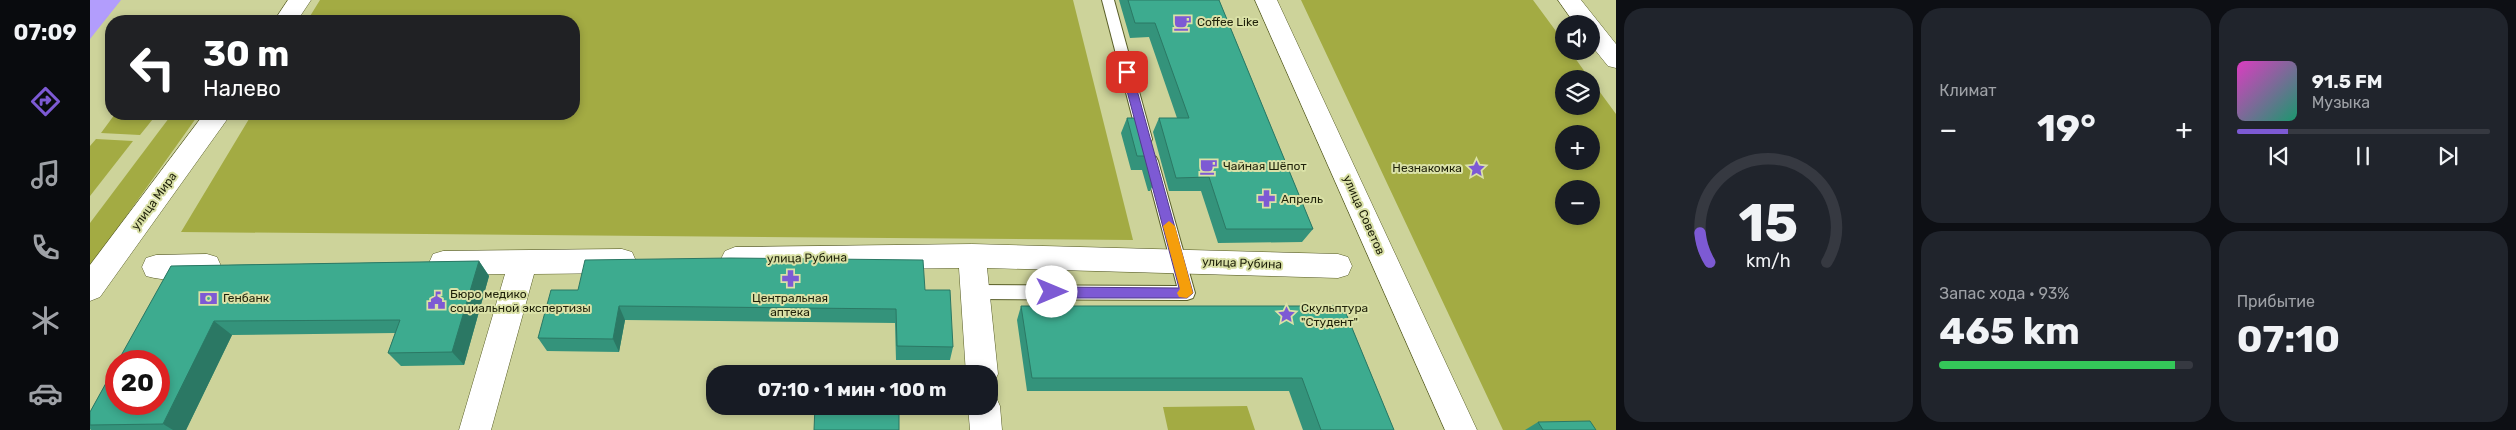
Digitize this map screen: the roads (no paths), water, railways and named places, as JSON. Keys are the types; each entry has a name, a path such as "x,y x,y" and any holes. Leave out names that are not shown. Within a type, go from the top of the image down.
{"street":[{"path":"289,15 300,0"},
{"name":"улица Советов","path":"1266,0 1461,430"},
{"path":"1569,0 1580,15"},
{"path":"1600,40 1616,60"},
{"name":"улица Мира","path":"90,288 214,120"},
{"path":"972,256 981,365"},
{"name":"улица Рубина","path":"712,260 972,256 1338,266"},
{"path":"414,263 653,260"},
{"path":"475,430 523,262"},
{"path":"156,267 235,266"},
{"path":"985,415 986,430"}],"lane":[{"path":"975,292 1187,293 1108,0"}],"place":[{"name":"Coffee Like","path":"1183,22"},
{"name":"Чайная Шёпот","path":"1209,166"},
{"name":"Незнакомка","path":"1476,168"},
{"name":"Апрель","path":"1267,199"},
{"name":"Центральная аптека","path":"790,279"},
{"name":"Генбанк","path":"209,298"},
{"name":"Бюро медико социальной экспертизы","path":"436,301"},
{"name":"Скульптура \"Студент\"","path":"1287,315"}]}
